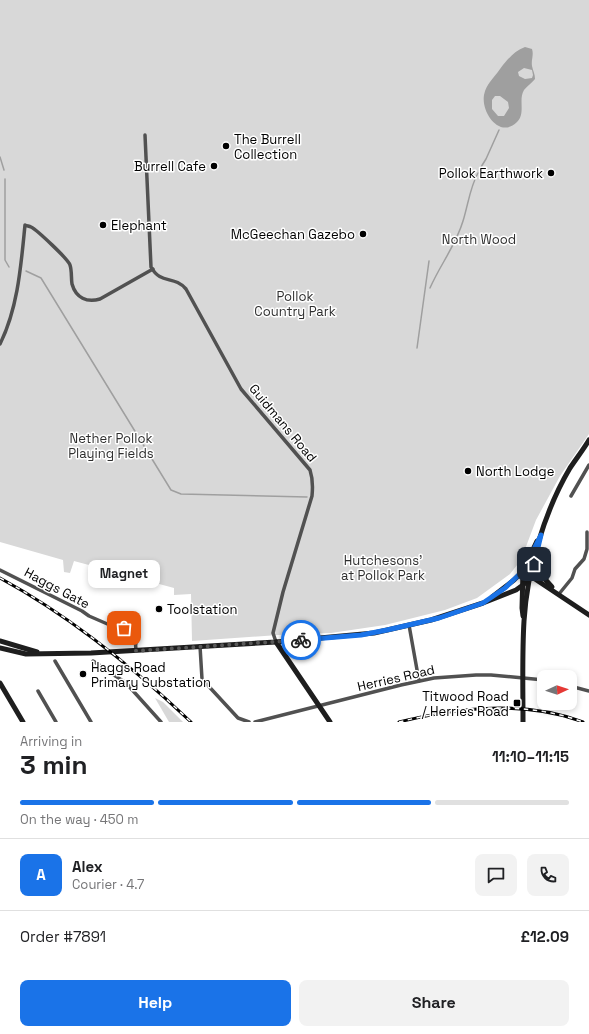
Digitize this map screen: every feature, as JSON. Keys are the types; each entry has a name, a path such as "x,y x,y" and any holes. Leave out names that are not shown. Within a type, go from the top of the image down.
{"main road":[{"path":"483,603 505,588 523,571 541,535 560,487 589,440"},
{"path":"523,722 524,621 532,573 541,535"},
{"path":"523,571 532,573 589,615"},
{"path":"523,571 522,608 524,621"},
{"path":"0,649 26,654 136,651 361,635 409,626 483,603 516,590 523,585 532,573"},
{"path":"0,641 45,654"},
{"path":"276,642 330,722"},
{"path":"0,683 23,722"}],"street":[{"path":"0,344 11,315 21,265 25,225 32,227 60,252 70,265 72,284 77,295 85,300 91,301 100,299 152,269 145,135"},
{"name":"Guidmans Road","path":"152,269 156,274 166,279 179,282 186,289 241,389 310,470 312,475 312,496 283,592 273,633 276,642"},
{"path":"571,496 589,465"},
{"path":"559,594 572,578 575,569 584,559 587,549 587,532"},
{"name":"Haggs Gate","path":"0,570 82,611 89,616 112,626 130,629 135,636 136,651"},
{"path":"409,626 420,681"},
{"path":"200,646 202,679 238,718 249,722"},
{"path":"93,661 126,683 161,722"},
{"path":"55,662 91,722"},
{"name":"Herries Road","path":"254,722 420,681 445,677 476,675 537,679"},
{"path":"577,688 589,691"},
{"path":"38,691 56,722"}],"green space":[{"name":"Pollok Country Park","path":"0,0 589,0 589,434 560,476 536,520 521,560 510,574 477,598 445,610 385,625 331,633 292,634 192,641 191,594 174,595 174,588 74,561 70,573 64,572 63,560 0,542"},
{"path":"155,698 163,702 183,722 169,722"}],"shaded area":[{"path":"525,47 532,49 532,66 535,79 522,94 522,111 517,122 511,126 498,126 493,122 486,109 484,102 485,91 488,84 511,56","holes":["524,68 532,70 532,78 525,79 519,76 518,72","495,96 500,96 508,102 509,108 504,116 498,116 492,109 492,100"]}],"waterway":[{"path":"481,167 499,130"},
{"path":"0,157 4,170"},
{"path":"430,288 460,230 471,190 478,173"},
{"path":"5,179 5,260 9,267"},
{"path":"417,348 429,261"},
{"path":"26,271 41,278 171,490 181,494 307,497"}],"railway":[{"path":"0,578 51,609 124,662 191,722"},
{"path":"399,722 445,713 491,708 515,708 538,711 561,715 583,722"}],"way so far":[{"path":"124,628 132,630 135,638 136,651 301,640"}],"place":[{"name":"The Burrell Collection","path":"226,146"},
{"name":"Burrell Cafe","path":"214,166"},
{"name":"Pollok Earthwork","path":"551,173"},
{"name":"Elephant","path":"103,225"},
{"name":"McGeechan Gazebo","path":"363,234"},
{"name":"North Lodge","path":"468,471"},
{"name":"Toolstation","path":"159,609"},
{"name":"Magnet","path":"124,628"},
{"name":"Haggs Road Primary Substation","path":"83,674"},
{"name":"Titwood Road / Herries Road","path":"517,703"}],"route":[{"path":"301,640 361,635 409,626 439,618 483,603 505,588 523,571 527,560 541,535 534,564"}],"park label":[{"name":"North Wood","path":"479,239"},
{"name":"Nether Pollok Playing Fields","path":"111,446"},
{"name":"Hutchesons’ at Pollok Park","path":"383,568"}]}
